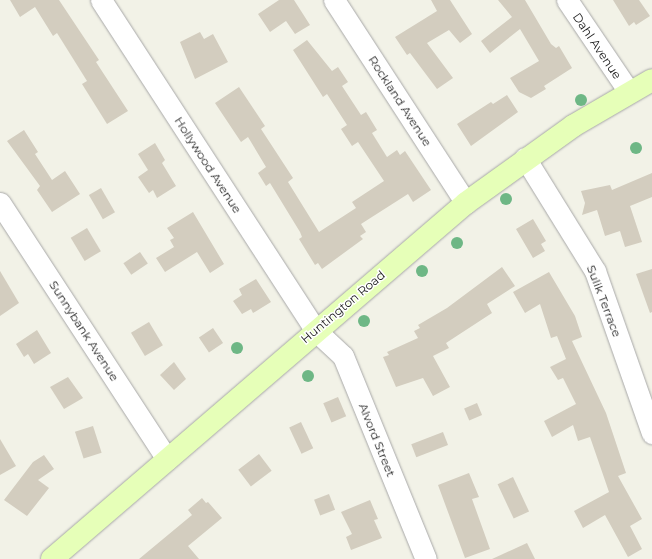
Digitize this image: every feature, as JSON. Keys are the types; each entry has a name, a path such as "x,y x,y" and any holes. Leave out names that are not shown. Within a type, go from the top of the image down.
{"main road":[{"name":"Huntington Road","path":"52,559 315,330 466,203 525,158 629,92 652,80"}],"street":[{"name":"Hollywood Avenue","path":"101,0 315,330"},
{"name":"Rockland Avenue","path":"334,0 466,203"},
{"name":"Dahl Avenue","path":"567,0 629,92"},
{"name":"Sulik Terrace","path":"525,158 595,271 652,433"},
{"name":"Sunnybank Avenue","path":"0,203 167,459"},
{"name":"Alvord Street","path":"315,330 343,356 426,559"}],"building":[{"path":"10,0 59,0 99,60 96,62 128,111 107,124 82,84 87,81 57,33 53,36 35,7 20,17"},
{"path":"279,0 294,0 310,25 295,34 286,21 270,32 258,14"},
{"path":"431,0 450,0 472,34 460,43 449,30 427,43 453,78 437,89 410,53 407,55 395,37 437,11"},
{"path":"498,0 525,0 551,44 556,48 559,46 572,68 544,86 546,89 531,98 519,92 510,78 539,61 520,29 490,53 481,41 512,17"},
{"path":"613,0 639,0 650,16 636,25 634,22 629,26"},
{"path":"200,32 204,39 213,34 228,62 195,79 180,42"},
{"path":"307,40 332,71 338,67 348,82 342,86 361,115 366,112 377,130 372,133 387,157 397,150 400,155 405,151 431,190 413,202 408,194 361,224 366,232 360,236 363,239 322,269 318,263 315,265 299,239 302,237 300,232 270,183 266,186 258,173 266,167 248,137 241,142 215,103 239,87 265,126 261,129 293,178 288,182 319,232 356,208 352,202 384,181 358,142 352,146 341,129 347,125 327,94 323,97 293,50"},
{"path":"507,95 518,112 471,146 457,124 491,102 493,104"},
{"path":"24,130 38,152 35,154 52,180 65,171 80,194 52,212 37,190 40,186 7,141"},
{"path":"155,143 165,160 162,163 176,186 157,198 153,190 149,193 138,177 148,170 138,154"},
{"path":"652,173 652,197 630,206 642,242 625,247 620,231 605,236 597,210 582,215 585,203 581,191 610,185 612,190"},
{"path":"101,188 115,212 103,219 89,195"},
{"path":"193,212 224,264 210,273 197,252 165,272 156,258 174,247 170,240 174,238 167,228"},
{"path":"533,219 546,241 541,244 545,251 533,258 516,229"},
{"path":"87,228 101,251 85,261 71,238"},
{"path":"140,252 148,264 131,275 123,263"},
{"path":"502,267 515,286 487,304 492,313 446,343 449,348 433,356 450,387 433,396 423,378 396,387 383,357 389,355 387,352 418,338 414,331 420,328 418,325 447,308"},
{"path":"652,269 652,312 650,313 636,274"},
{"path":"0,271 19,303 0,316"},
{"path":"549,272 575,316 582,337 572,341 606,413 626,473 618,476 642,519 630,526 642,549 628,557 605,515 583,528 574,511 609,492 590,437 578,441 573,425 552,437 544,421 576,404 563,378 558,380 550,367 566,359 557,336 551,338 540,304 525,313 513,292"},
{"path":"256,279 271,302 253,313 251,309 242,314 233,301 242,295 239,289"},
{"path":"149,322 163,345 145,356 131,333"},
{"path":"213,328 223,343 209,352 199,338"},
{"path":"37,330 51,353 34,364 28,354 24,357 16,344"},
{"path":"174,362 186,379 174,390 160,375"},
{"path":"68,377 83,398 64,409 50,387"},
{"path":"338,397 346,416 331,423 323,403"},
{"path":"477,403 482,415 469,420 464,408"},
{"path":"301,422 313,448 301,454 289,427"},
{"path":"93,426 102,453 84,459 75,432"},
{"path":"443,432 448,445 416,457 411,444"},
{"path":"0,439 16,466 0,475"},
{"path":"259,454 272,471 251,486 238,470"},
{"path":"44,455 54,469 38,480 49,488 27,516 4,500 33,462"},
{"path":"469,473 479,497 472,499 490,549 465,558 438,485"},
{"path":"513,477 529,511 514,519 498,484"},
{"path":"329,494 335,510 320,516 314,500"},
{"path":"202,498 206,503 208,502 222,518 188,546 199,559 139,559 192,515 188,510"},
{"path":"370,500 378,519 374,520 382,538 351,550 346,537 352,534 341,512"},
{"path":"527,543 535,559 492,559"}]}
